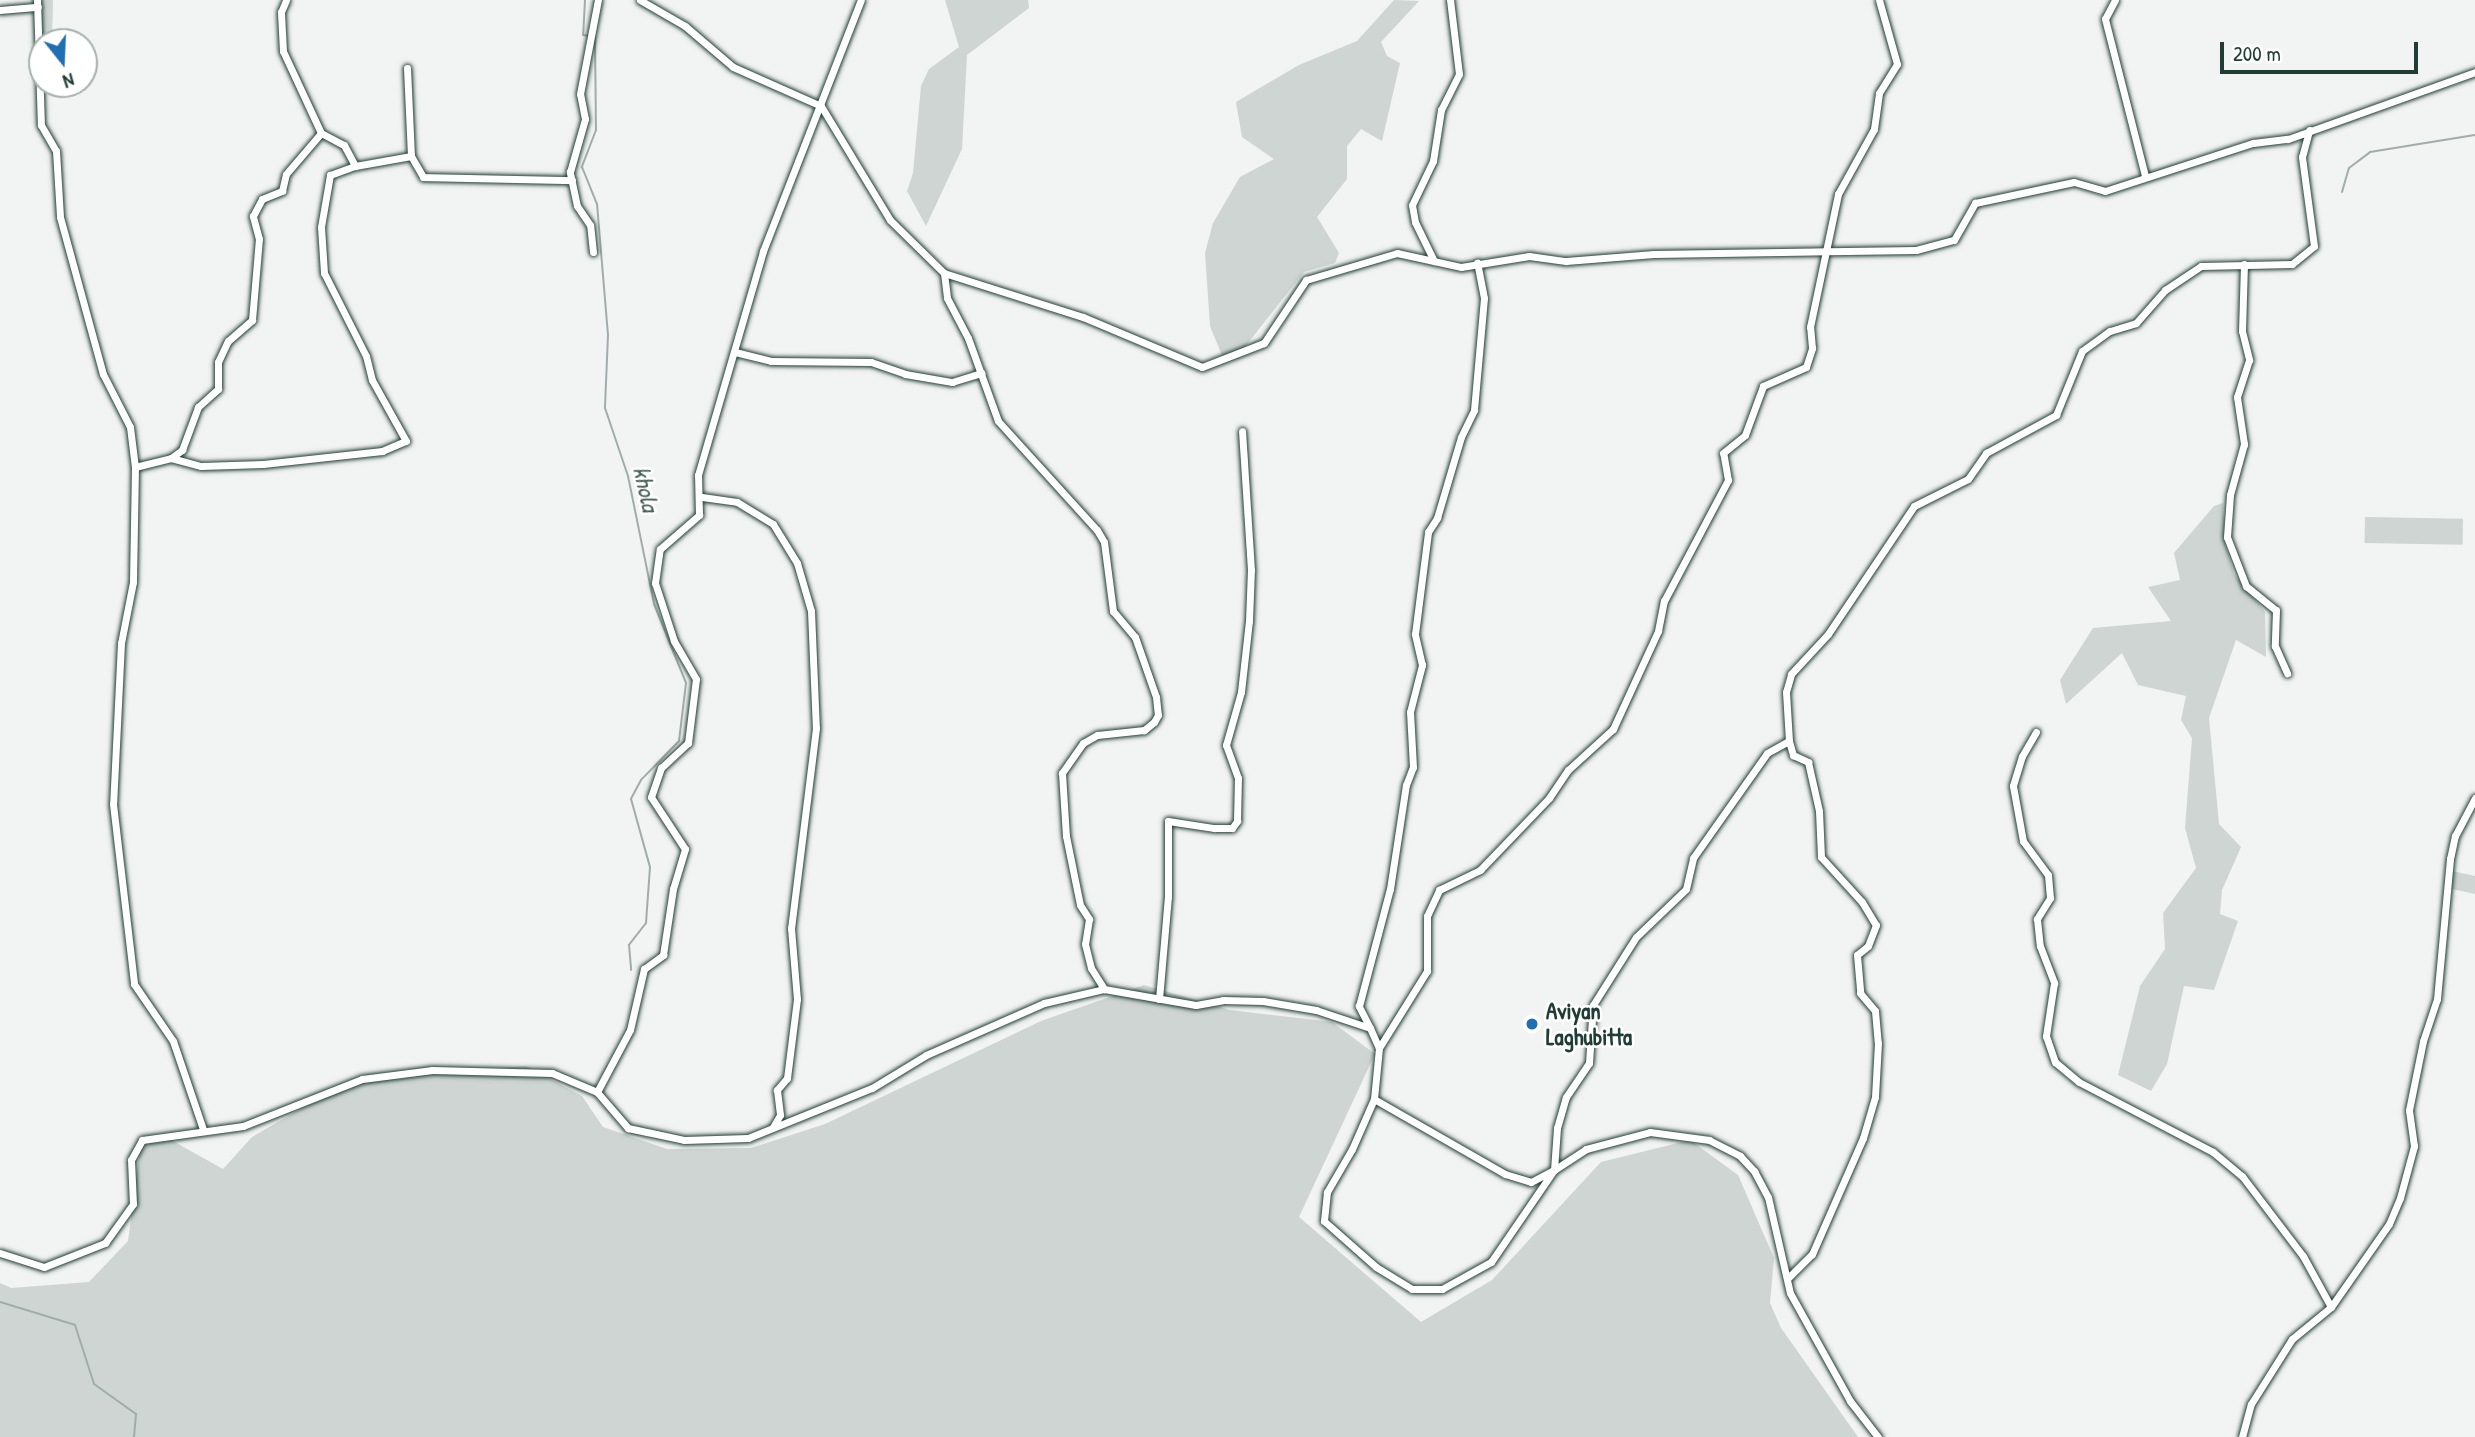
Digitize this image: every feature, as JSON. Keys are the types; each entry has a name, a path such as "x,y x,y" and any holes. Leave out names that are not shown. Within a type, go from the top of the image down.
{"street":[{"path":"286,0 281,12 283,51 321,133 344,145 355,166"},
{"path":"593,252 590,225 577,206 572,180 585,119 580,94 598,0"},
{"path":"640,0 685,26 733,67 821,106 890,220 944,273 1083,317 1202,367 1264,343 1306,280 1320,272 1397,253 1461,267 1529,256 1566,261 1654,254 1916,250 1954,240 1975,203 2074,182 2105,191 2145,176 2309,130 2475,72"},
{"path":"597,1092 630,1030 644,969 663,956 673,889 685,849 651,797 661,768 688,743 696,679 674,641 654,583 660,549 699,515 702,498 698,475 763,251 861,0"},
{"path":"1434,261 1412,205 1433,161 1441,110 1459,74 1450,0"},
{"path":"1789,741 1767,753 1750,783 1693,858 1686,889 1636,937 1593,1005 1589,1063 1566,1097 1557,1128 1554,1170 1531,1210 1491,1262 1442,1289 1412,1289 1346,1245 1324,1221 1326,1192 1352,1149 1374,1099 1380,1048 1427,971 1427,916 1439,890 1480,870 1540,808 1568,770 1613,729 1658,631 1664,601 1728,480 1723,453 1745,435 1763,386 1806,366 1812,348 1810,327 1824,272 1824,252 1838,194 1874,129 1879,93 1897,64 1879,0"},
{"path":"2115,0 2105,19 2145,176"},
{"path":"0,10 37,4 41,125 56,151 60,217 103,374 130,427 135,467 133,582 116,695 114,839 134,984 173,1041 203,1129"},
{"path":"407,68 411,156 423,177 572,180"},
{"path":"1789,1277 1812,1254 1863,1138 1875,1097 1878,1043 1875,1011 1860,993 1857,955 1868,946 1876,925 1862,902 1821,857 1819,811 1808,762 1793,755 1789,741 1786,692 1791,674 1828,635 1914,506 1968,480 1986,453 2056,415 2082,351 2110,331 2136,323 2165,290 2201,266 2291,264 2314,246 2302,157 2309,130"},
{"path":"135,467 171,458 182,450 198,407 218,389 218,362 228,341 252,320 259,239 253,216 262,199 282,191 286,174 321,133"},
{"path":"171,458 201,466 263,464 382,451 406,441 372,380 366,356 324,273 321,227 330,175 355,166 411,156"},
{"path":"1380,1048 1359,1006 1390,889 1406,785 1413,767 1410,712 1422,665 1415,634 1428,532 1437,518 1461,438 1474,410 1484,298 1477,263"},
{"path":"2244,264 2242,331 2249,359 2237,397 2244,444 2230,495 2227,537 2246,586 2276,610 2275,646 2287,673"},
{"path":"944,273 947,298 982,373 998,421 1097,530 1104,542 1113,611 1135,637 1156,697 1158,715 1154,722 1144,730 1097,735 1083,743 1062,773 1066,836 1080,905 1089,919 1085,944 1091,968 1104,989"},
{"path":"735,352 771,361 870,362 905,374 952,382 982,373"},
{"path":"1159,999 1168,897 1168,821 1214,828 1232,828 1237,821 1238,778 1226,745 1241,692 1249,608 1242,432"},
{"path":"702,498 737,502 773,524 797,563 811,611 816,728 791,928 797,999 787,1078 777,1090 780,1115 771,1130"},
{"path":"2036,732 2022,755 2013,786 2023,841 2048,874 2050,898 2037,919 2040,946 2054,983 2046,1036 2055,1062 2079,1082 2213,1152 2242,1176 2303,1256 2331,1307"},
{"path":"2242,1437 2251,1404 2292,1339 2331,1307 2389,1224 2407,1177 2414,1146 2409,1110 2423,1041 2437,999 2450,859 2455,836 2475,799"},
{"path":"0,1253 44,1267 105,1243 133,1204 131,1160 142,1140 203,1129 243,1126 362,1079 432,1070 552,1073 597,1092 628,1128 684,1140 748,1138 872,1088 926,1055 1044,1003 1104,989 1196,1005 1223,999 1263,1002 1316,1010 1370,1028"},
{"path":"1374,1099 1505,1174 1531,1182 1586,1149 1650,1132 1709,1140 1740,1156 1754,1171 1768,1197 1789,1277 1790,1293 1850,1401 1878,1437"}],"shaded area":[{"path":"40,0 53,0 52,28 41,28"},
{"path":"945,0 1028,0 1029,8 967,55 962,149 926,226 907,191 913,173 921,86 929,69 959,47"},
{"path":"1394,0 1419,1 1381,42 1387,56 1400,63 1382,141 1361,129 1347,146 1347,179 1317,217 1339,253 1335,263 1304,272 1244,348 1223,358 1210,326 1205,253 1213,223 1240,177 1274,159 1242,137 1236,102 1299,65 1357,41"},
{"path":"2223,503 2225,544 2234,574 2265,612 2266,657 2236,640 2209,718 2219,824 2241,847 2222,890 2220,914 2238,921 2214,990 2184,986 2167,1064 2151,1091 2118,1075 2140,986 2165,949 2163,913 2196,868 2185,828 2192,738 2181,720 2186,696 2138,685 2122,653 2066,704 2060,680 2093,628 2171,621 2148,587 2180,580 2174,553 2214,506"},
{"path":"2365,517 2463,519 2463,545 2365,543"},
{"path":"2452,871 2475,876 2475,894 2452,889"},
{"path":"1144,985 1230,1010 1332,1022 1375,1054 1299,1217 1421,1322 1492,1280 1601,1162 1690,1140 1738,1175 1774,1258 1770,1303 1781,1328 1858,1437 0,1437 0,1283 11,1288 89,1282 128,1241 140,1150 162,1135 223,1169 252,1137 351,1080 526,1066 582,1096 603,1127 667,1149 751,1148 825,1124 1041,1021"}],"waterway":[{"name":"khola","path":"585,0 583,35 590,36"},
{"name":"khola","path":"595,37 596,130 582,167 597,204 608,335 605,408 628,476 654,604 686,683 679,741 641,780 631,799 650,867 646,923 629,945 631,970"},
{"path":"2342,192 2349,168 2370,152 2475,135"},
{"path":"0,1302 75,1325 94,1384 136,1414 134,1437"}],"place":[{"name":"Aviyan Laghubitta","path":"1532,1024"}]}
